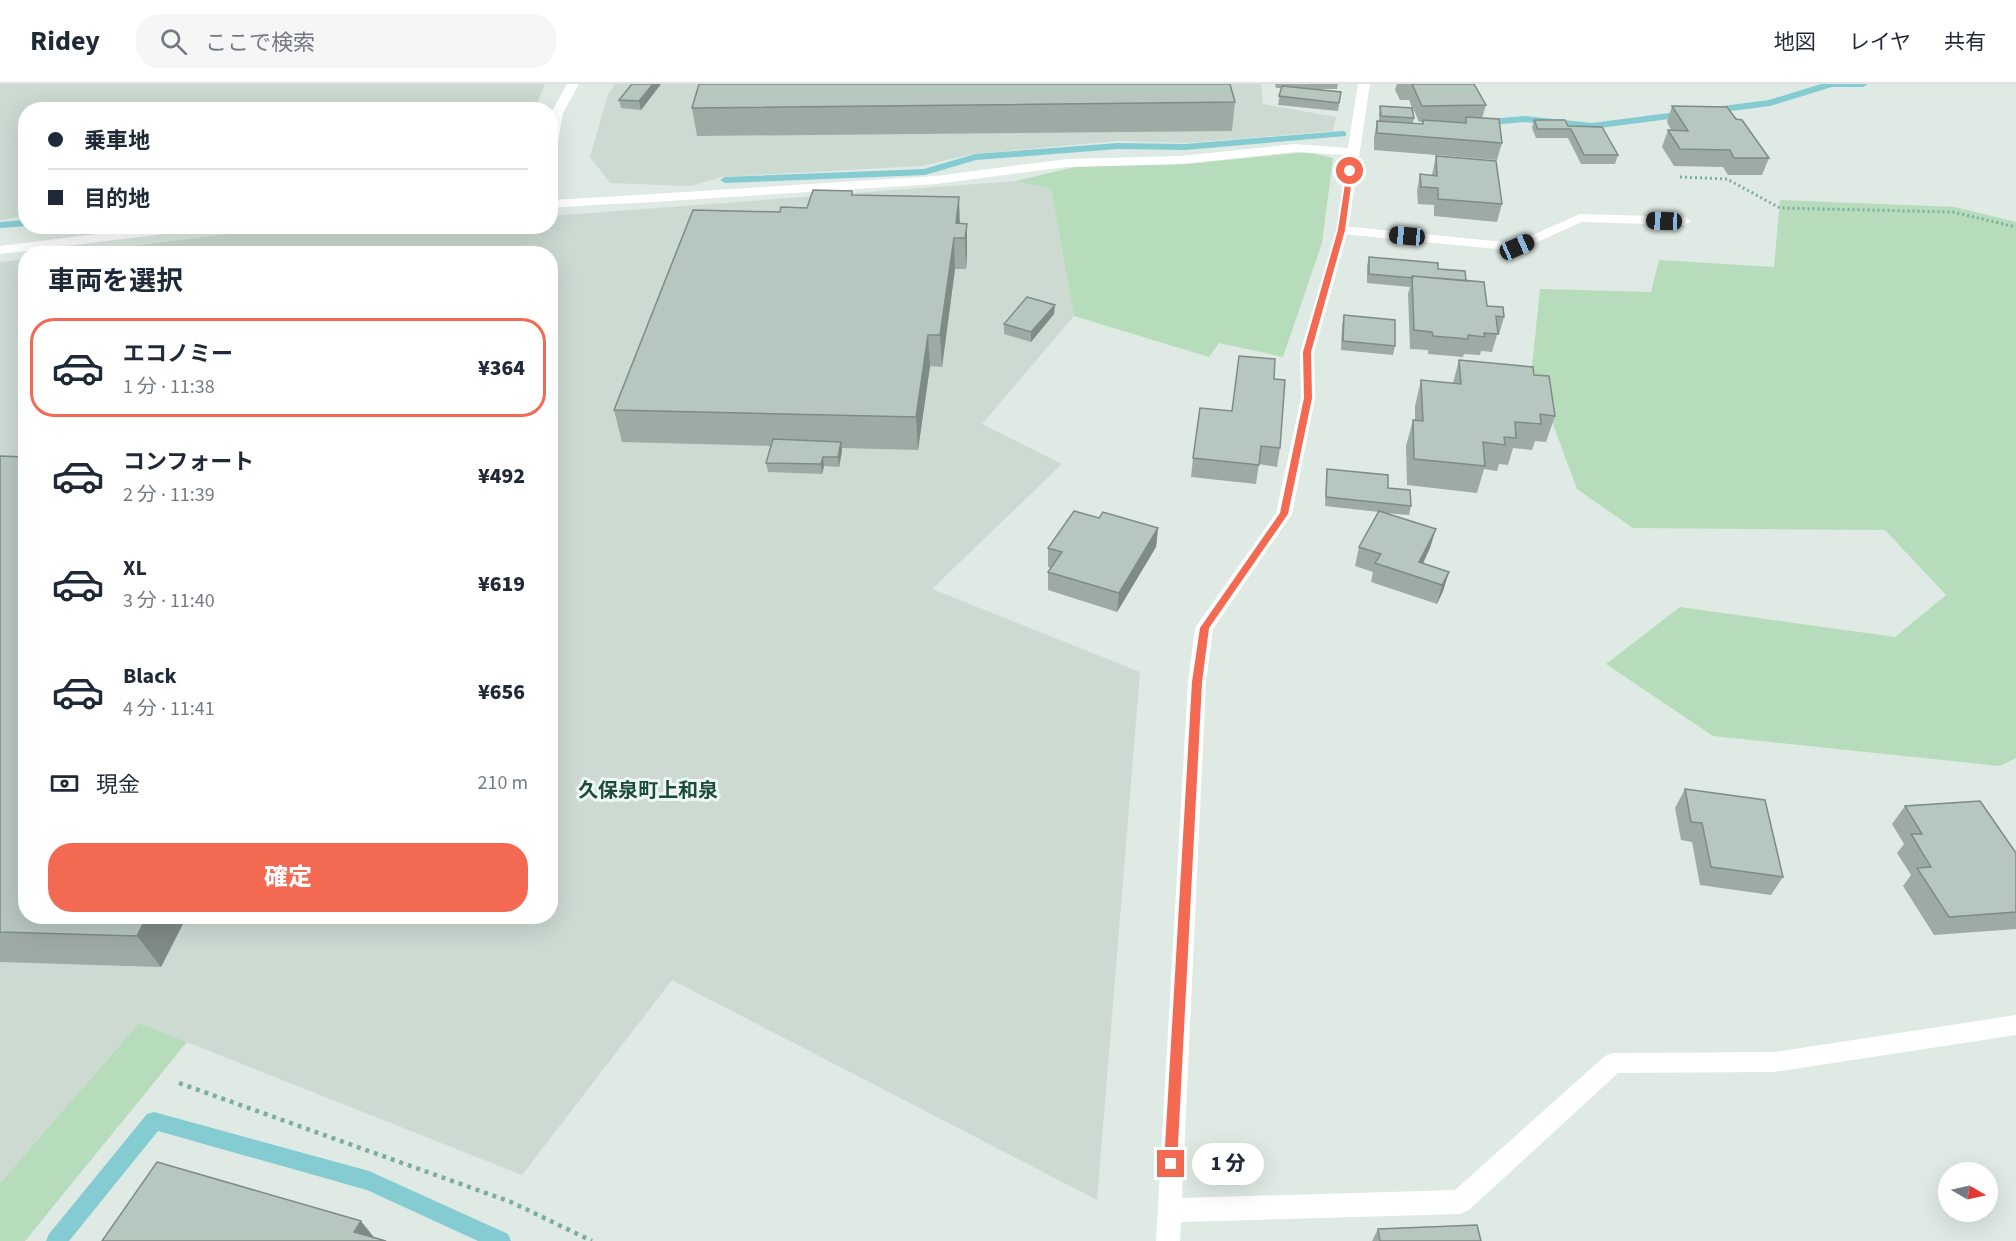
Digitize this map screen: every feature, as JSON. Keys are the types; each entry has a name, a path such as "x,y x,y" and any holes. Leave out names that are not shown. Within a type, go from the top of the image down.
{"street":[{"path":"558,111 573,84"},
{"path":"1168,1241 1197,682 1204,628 1284,514 1308,398 1307,352 1342,230 1364,84"},
{"path":"558,204 936,180 1067,163 1180,160 1295,148 1353,152"},
{"path":"1342,230 1517,247 1580,218 1685,222"},
{"path":"33,246 131,234"},
{"path":"0,250 18,248"},
{"path":"1168,1210 1460,1202 1613,1064 1774,1062 2016,1025"}],"path":[{"path":"1680,177 1727,179 1780,208 1953,212 2016,227"},
{"path":"179,1083 511,1202 592,1241"}],"shaded area":[{"path":"0,84 545,84 538,102 18,102 18,217 0,220"},
{"path":"615,84 1261,84 1263,104 1336,117 1333,131 1187,143 1117,141 972,154 921,166 722,177 690,186 610,183 590,157 608,94"},
{"path":"1016,181 1051,189 1074,316 982,424 1062,464 932,589 1140,672 1097,1200 672,980 522,1175 139,1023 0,1183 0,262 18,260 18,924 558,924 558,246 134,246 229,234 558,234 558,215"}],"green space":[{"path":"1307,152 1333,158 1322,243 1283,357 1219,343 1209,357 1074,316 1051,189 1016,181 1075,167 1188,164"},
{"path":"1780,200 1955,207 2016,222 2016,758 2000,766 1713,736 1606,664 1680,607 1895,637 1946,595 1885,530 1633,528 1577,489 1532,367 1540,289 1651,292 1659,260 1774,267"},
{"path":"139,1023 187,1042 25,1241 0,1241 0,1183"}],"building":[{"path":"632,84 653,84 639,101 619,100"},
{"path":"699,84 1230,84 1235,102 692,108"},
{"path":"1412,84 1474,84 1486,105 1422,106"},
{"path":"1282,86 1341,92 1339,103 1279,96"},
{"path":"1380,106 1412,108 1414,118 1381,116"},
{"path":"1672,106 1727,107 1736,119 1742,120 1769,158 1734,158 1730,150 1680,149 1668,130 1688,131"},
{"path":"1466,117 1499,119 1502,143 1377,133 1377,121 1423,124 1423,120 1466,123"},
{"path":"1534,120 1565,120 1568,126 1602,127 1618,155 1584,155 1571,129 1538,129"},
{"path":"1436,156 1496,161 1502,204 1438,199 1438,188 1421,187 1420,174 1437,176"},
{"path":"813,190 852,191 852,195 959,197 956,223 967,224 965,238 954,238 940,335 928,335 916,417 614,410 693,210 780,212 781,207 807,208"},
{"path":"1369,257 1438,263 1438,269 1465,271 1466,281 1369,274"},
{"path":"1412,276 1484,282 1487,306 1503,307 1504,317 1496,316 1498,334 1484,333 1485,337 1468,335 1468,339 1433,336 1432,332 1414,330"},
{"path":"1027,297 1055,305 1031,332 1004,324"},
{"path":"1344,315 1395,320 1395,346 1343,341"},
{"path":"1239,356 1275,359 1274,379 1285,380 1280,448 1261,446 1259,465 1193,458 1200,408 1232,411"},
{"path":"1459,360 1533,367 1534,375 1549,376 1555,416 1540,414 1541,424 1515,422 1516,438 1504,437 1505,445 1483,442 1485,466 1414,459 1413,420 1423,421 1421,380 1461,384"},
{"path":"773,439 841,442 838,457 823,457 821,464 766,463"},
{"path":"0,456 18,457 18,924 143,924 137,936 0,932"},
{"path":"1327,469 1388,475 1388,488 1410,490 1411,506 1326,497"},
{"path":"1074,511 1099,518 1103,512 1158,528 1119,593 1048,572 1062,552 1048,548"},
{"path":"1379,511 1436,529 1419,562 1449,572 1442,585 1375,563 1381,554 1359,547"},
{"path":"1685,789 1765,800 1783,877 1711,867 1702,823 1691,822"},
{"path":"1980,801 2016,853 2016,912 1949,917 1917,868 1931,867 1911,834 1922,834 1905,806"},
{"path":"157,1162 361,1221 354,1232 386,1241 102,1241"},
{"path":"1477,1225 1481,1241 1380,1241 1378,1229"}],"waterway":[{"path":"1478,123 1525,119 1592,126 1770,103 1831,84 1863,84"},
{"path":"725,180 925,172 975,157 1118,146 1185,147 1343,134"},
{"path":"0,225 18,224"},
{"path":"56,1241 154,1121 369,1181 501,1241"}],"district":[{"name":"久保泉町上和泉","path":"648,790"}],"route":[{"path":"1171,1164 1197,682 1204,628 1284,514 1308,398 1307,352 1342,230 1350,171"}]}
